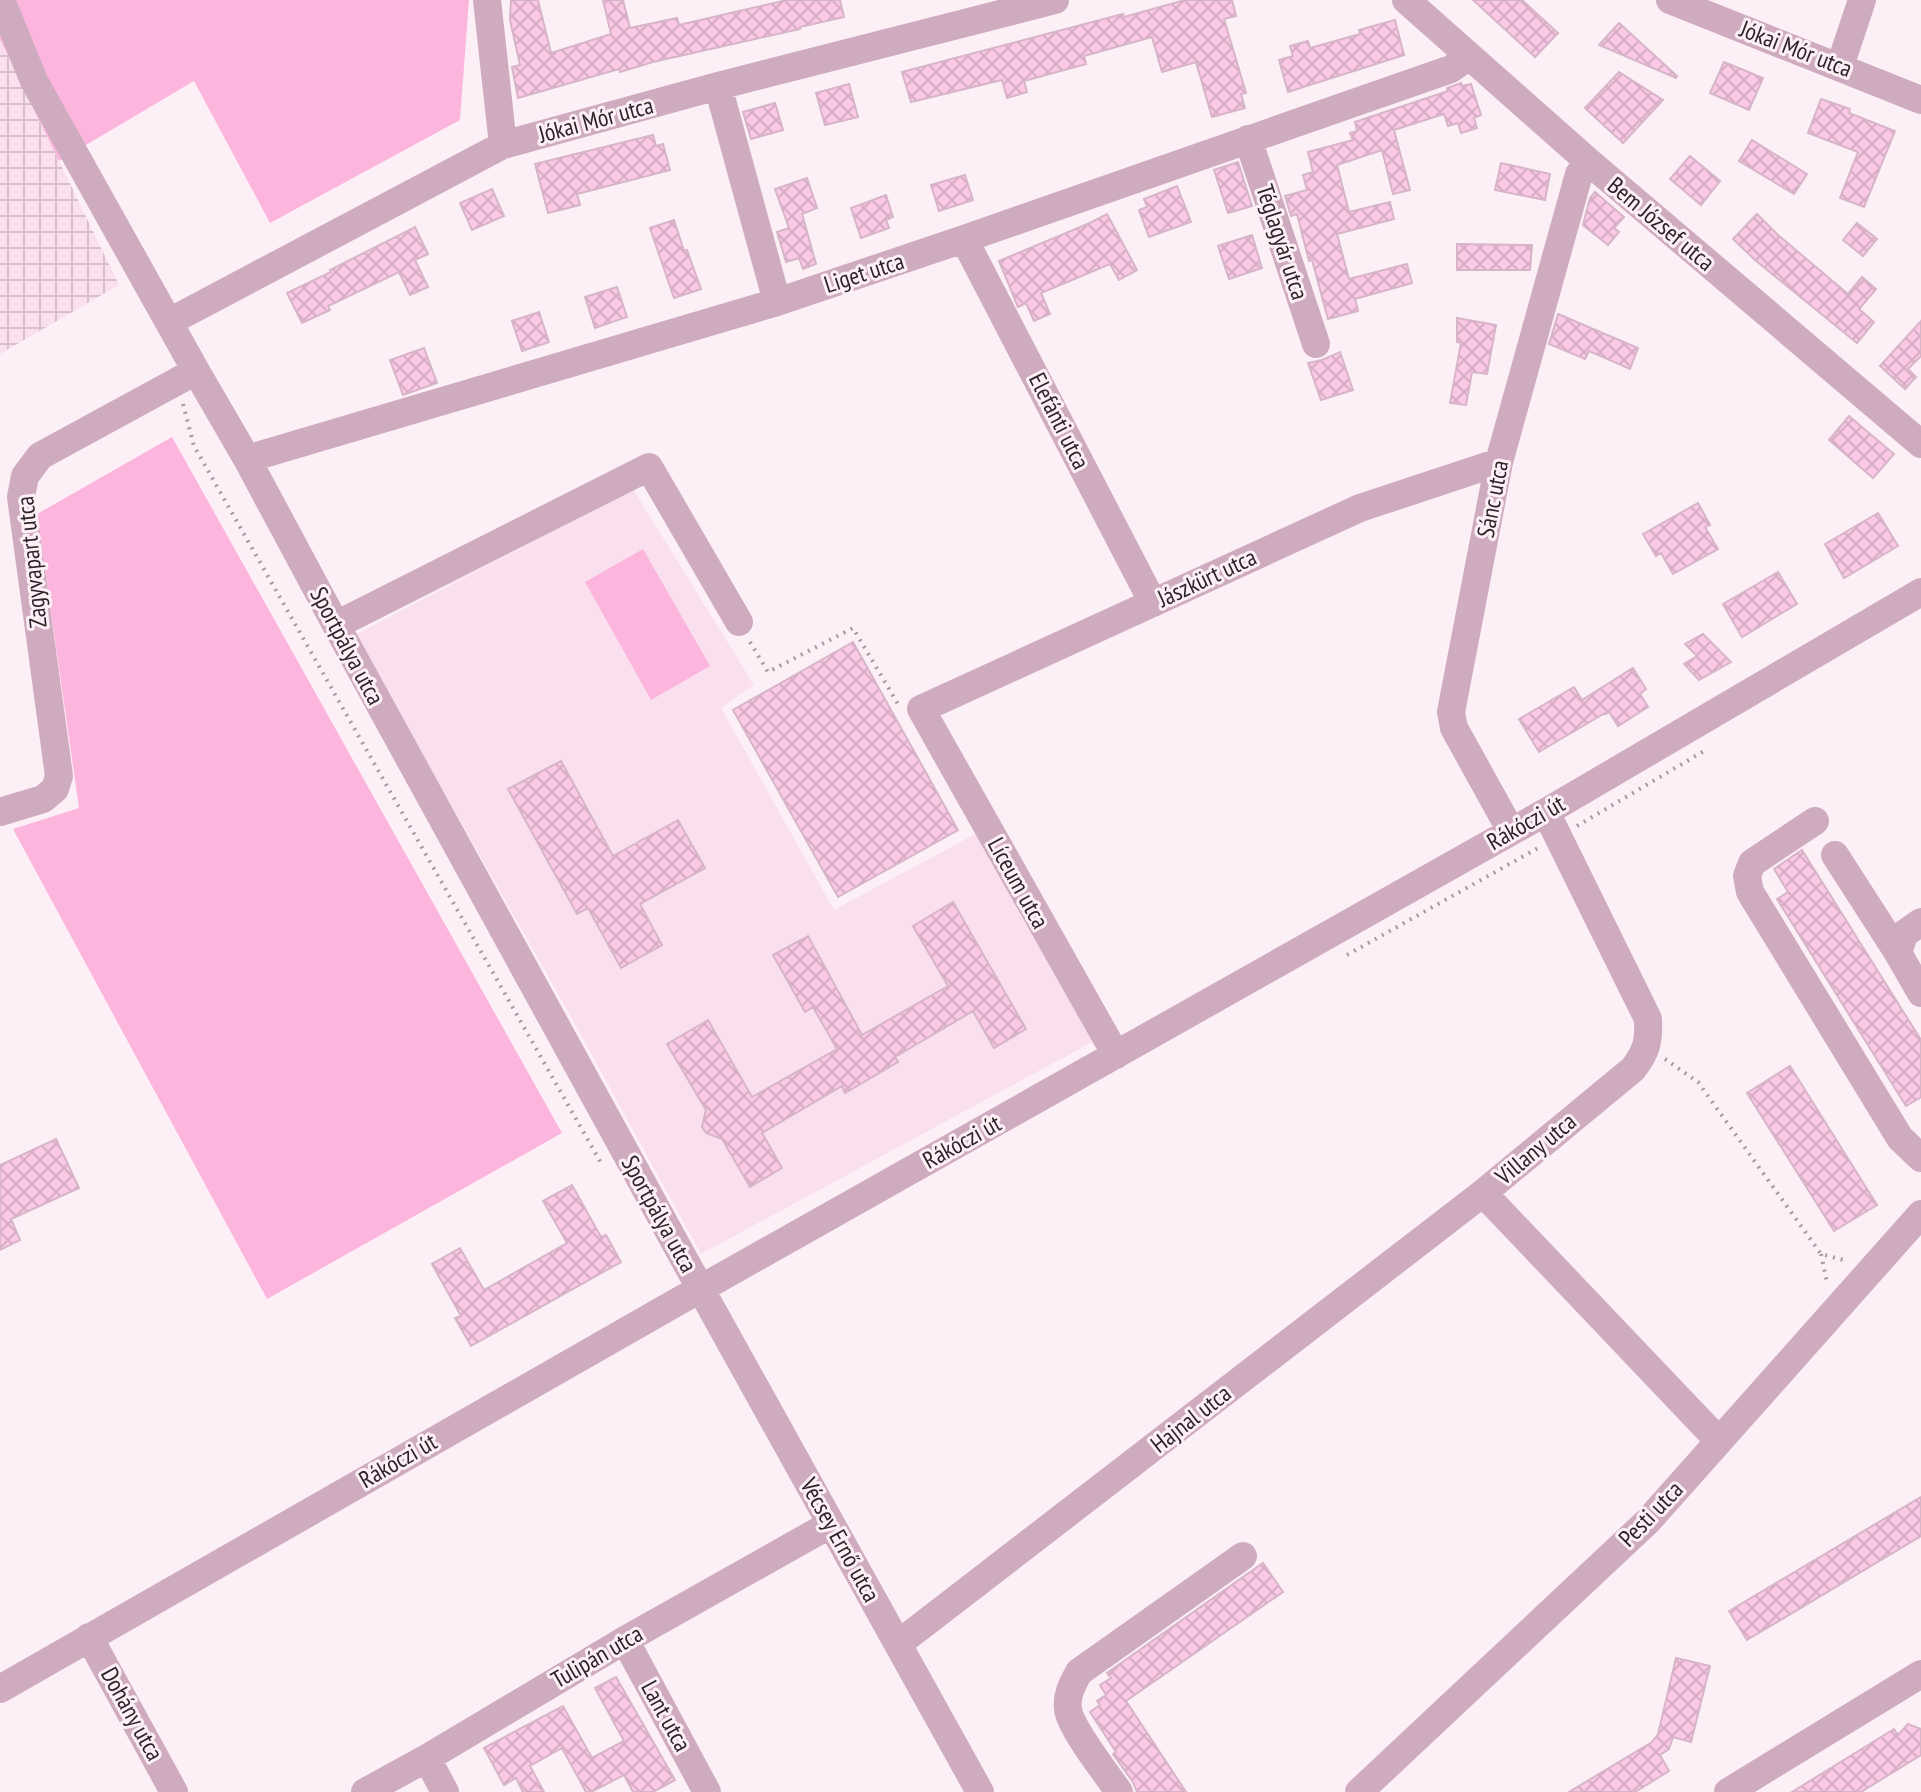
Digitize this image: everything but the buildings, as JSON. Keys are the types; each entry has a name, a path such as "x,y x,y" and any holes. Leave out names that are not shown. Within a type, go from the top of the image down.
{"street":[{"name":"Sportpálya utca","path":"1,0 34,81 169,322 186,376 247,459 700,1289"},
{"path":"487,0 503,145"},
{"name":"Jókai Mór utca","path":"169,322 503,145 1003,7 1055,0"},
{"name":"Bem József utca","path":"1406,0 1589,162 1921,444"},
{"name":"Jókai Mór utca","path":"1670,0 1921,100"},
{"path":"1840,66 1862,0"},
{"name":"Liget utca","path":"247,459 777,302 1451,69 1469,56"},
{"path":"718,86 777,302"},
{"name":"Téglagyár utca","path":"1248,139 1316,344"},
{"name":"Sánc utca","path":"1511,831 1454,728 1451,712 1499,462 1579,174 1589,162"},
{"name":"Elefánti utca","path":"964,239 1153,603"},
{"name":"Zagyvapart utca","path":"0,812 43,799 55,789 59,776 21,497 25,476 40,456 186,376"},
{"name":"Jászkürt utca","path":"912,712 1360,508 1499,462"},
{"path":"336,625 649,467 739,622"},
{"name":"Rákóczi út","path":"0,1689 700,1289 1546,812 1921,592"},
{"name":"Líceum utca","path":"912,712 1116,1055"},
{"path":"1546,812 1648,1019 1649,1038 1646,1046"},
{"path":"1815,821 1752,863 1747,876 1750,892 1900,1138 1921,1158"},
{"path":"1835,855 1921,993"},
{"path":"1898,953 1904,934 1921,922"},
{"name":"Villany utca","path":"1646,1046 1633,1069 1483,1193 1719,1441"},
{"name":"Hajnal utca","path":"898,1644 1483,1193"},
{"name":"Pesti utca","path":"1359,1792 1648,1521 1921,1214"},
{"name":"Vécsey Ernő utca","path":"700,1289 980,1792"},
{"name":"Tulipán utca","path":"365,1792 831,1524"},
{"path":"1119,1792 1072,1723 1067,1708 1070,1689 1079,1672 1243,1556"},
{"name":"Dohány utca","path":"89,1637 174,1792"},
{"name":"Lant utca","path":"625,1640 707,1792"},
{"path":"1728,1792 1921,1674"},
{"path":"427,1758 445,1792"}],"path":[{"path":"186,376 194,446 608,1175"},
{"path":"739,622 768,672 853,628 912,712"},
{"path":"1646,1046 1698,1082 1821,1254 1872,1268"}],"shaded area":[{"path":"0,0 469,0 460,120 270,223 194,81 59,161 0,39"},
{"path":"0,39 119,285 0,354"},
{"path":"172,437 562,1133 267,1299 13,829 79,808 37,514"},
{"path":"633,489 754,685 721,708 834,910 979,832 1094,1041 701,1254 355,635"},
{"path":"643,549 710,666 651,700 585,582"}]}
